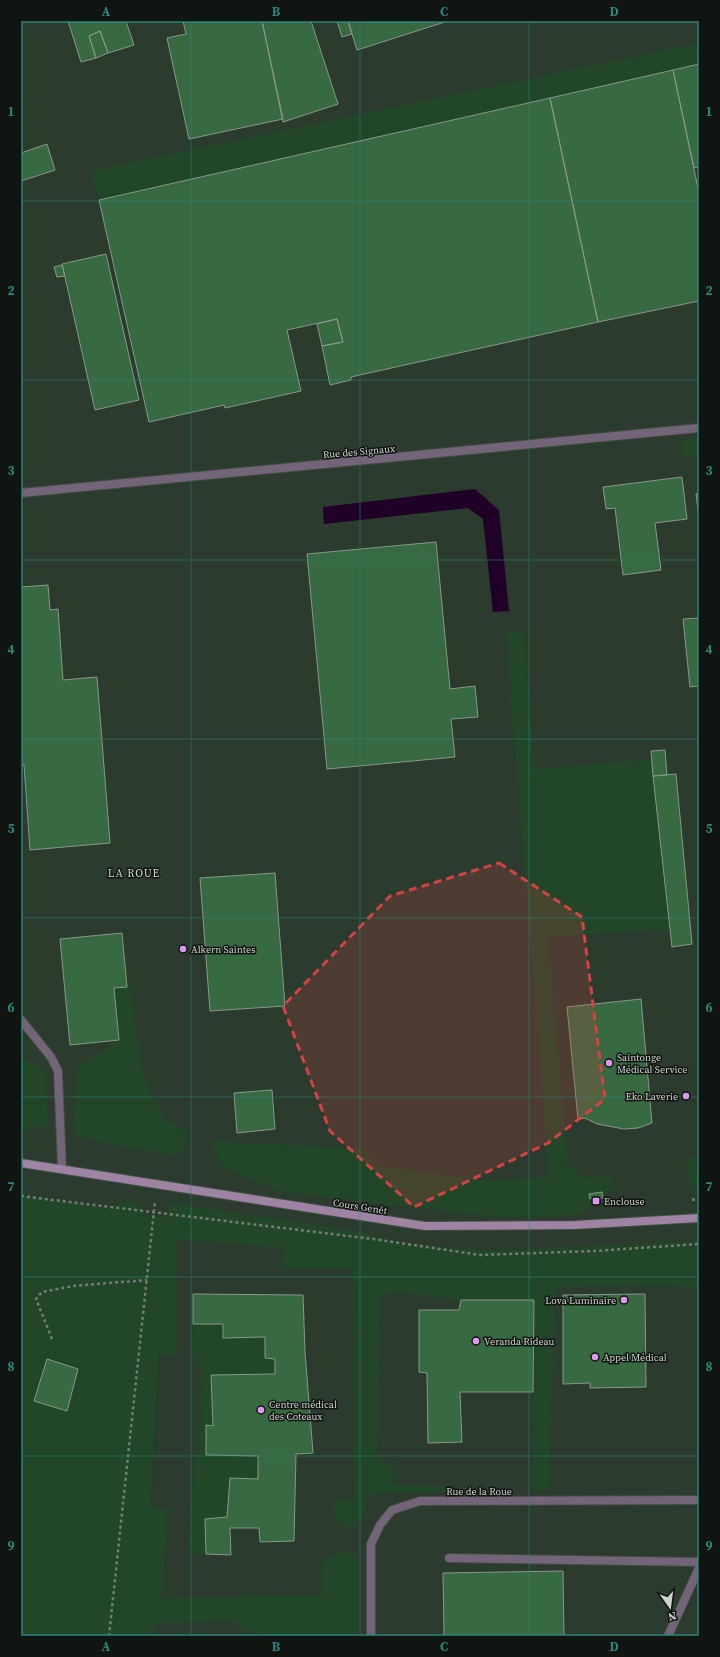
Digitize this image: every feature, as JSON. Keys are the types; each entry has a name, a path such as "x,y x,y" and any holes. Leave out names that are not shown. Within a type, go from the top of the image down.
{"main road":[{"name":"Cours Genêt","path":"21,1163 425,1226 575,1225 699,1218"}],"street":[{"name":"Rue des Signaux","path":"21,493 699,428"},
{"path":"21,1020 51,1057 58,1070 62,1170"},
{"name":"Rue de la Roue","path":"371,1636 371,1544 380,1524 392,1510 420,1501 699,1500"},
{"path":"449,1558 699,1562"},
{"path":"668,1636 699,1568"}],"path":[{"path":"109,1636 157,1184"},
{"path":"52,1339 36,1298 42,1292 72,1286 147,1280"}],"highlighted area":[{"path":"499,863 582,917 605,1099 548,1143 414,1207 330,1131 283,1006 390,896"}],"shaded area":[{"path":"21,21 699,21 699,1636 144,1636 167,1218 21,1194"},
{"path":"475,489 499,510 509,611 493,612 483,519 468,508 324,524 323,507"}],"green space":[{"path":"699,43 699,64 99,200 91,171"},
{"path":"699,438 699,457 683,458 680,440"},
{"path":"524,630 535,769 652,759 670,929 548,937 568,1166 587,1178 610,1175 612,1188 579,1215 497,1217 282,1192 241,1176 218,1163 212,1138 241,1144 280,1144 367,1150 372,1165 489,1181 549,1177 506,632"},
{"path":"131,986 136,1038 143,1073 149,1089 156,1105 166,1118 187,1131 188,1143 176,1156 95,1141 73,1135 76,1068 119,1040 114,988"},
{"path":"21,1059 26,1059 46,1071 47,1126 21,1131"},
{"path":"685,1157 696,1158 697,1175 699,1175 699,1193 690,1187"},
{"path":"21,1194 109,1208 128,1200 141,1206 141,1213 167,1218 170,1203 362,1232 405,1244 491,1251 699,1241 699,1290 693,1287 664,1285 555,1287 549,1491 533,1491 534,1300 461,1300 404,1293 379,1294 377,1462 394,1464 393,1484 475,1488 473,1492 376,1492 366,1498 364,1515 353,1528 342,1524 337,1520 333,1501 354,1500 352,1268 282,1269 283,1248 176,1239 176,1354 159,1355 151,1508 168,1509 162,1598 323,1595 321,1570 327,1558 331,1555 341,1553 357,1554 357,1636 258,1636 258,1631 243,1631 234,1620 153,1624 152,1636 21,1636"},
{"path":"193,1324 223,1324 223,1338 265,1337 265,1358 275,1359 275,1374 213,1426 206,1425 206,1455 258,1456 258,1479 230,1478 227,1517 205,1519 206,1554 191,1553 189,1543 194,1459 200,1449 201,1371 199,1361 191,1354"}],"building":[{"path":"68,21 126,21 134,45 108,53 100,31 89,36 96,58 81,62"},
{"path":"183,21 262,21 283,119 189,139 167,38 186,34"},
{"path":"262,21 311,21 338,104 283,122"},
{"path":"337,21 348,21 352,34 342,37"},
{"path":"348,21 448,21 357,50"},
{"path":"100,31 108,53 96,58 89,36"},
{"path":"699,64 699,167 694,168 673,70"},
{"path":"673,70 699,193 699,301 598,322 550,98"},
{"path":"550,98 598,322 351,377 351,380 330,385 322,346 343,342 337,319 287,330 301,391 225,408 224,405 149,422 99,200"},
{"path":"47,144 55,170 21,181 21,153"},
{"path":"106,254 139,400 95,410 62,264"},
{"path":"62,265 65,276 57,277 54,267"},
{"path":"337,319 343,342 322,346 317,324"},
{"path":"682,477 687,519 655,523 661,570 623,575 615,508 606,509 603,487"},
{"path":"699,493 699,518 696,494"},
{"path":"436,542 450,689 475,686 478,717 451,719 455,757 327,769 307,554"},
{"path":"48,585 50,610 58,609 63,680 97,677 110,843 30,850 24,765 21,765 21,587"},
{"path":"699,618 699,686 690,687 683,619"},
{"path":"665,750 667,775 653,776 651,751"},
{"path":"676,774 692,944 672,947 653,776"},
{"path":"275,873 285,1006 210,1011 200,878"},
{"path":"122,933 127,987 114,988 119,1040 70,1045 60,939"},
{"name":"Saintonge Médical Service","path":"641,999 652,1123 638,1128 624,1129 597,1124 585,1118 578,1119 567,1007"},
{"path":"272,1090 275,1129 237,1133 234,1093"},
{"path":"602,1192 603,1198 590,1199 589,1194"},
{"name":"Centre médical des Coteaux","path":"193,1294 303,1295 305,1352 313,1453 296,1454 294,1541 260,1542 259,1528 230,1528 231,1555 206,1554 205,1519 227,1517 230,1478 258,1479 258,1456 206,1455 206,1425 213,1426 211,1375 275,1374 275,1359 265,1358 265,1337 223,1338 223,1324 193,1324"},
{"path":"645,1294 646,1387 590,1388 590,1383 563,1384 563,1295"},
{"name":"Veranda Rideau","path":"461,1300 534,1300 533,1392 460,1392 462,1442 428,1443 427,1373 419,1372 419,1310 459,1310"},
{"path":"47,1359 78,1369 67,1411 34,1401"},
{"path":"563,1571 564,1636 444,1636 443,1573"}],"place":[{"name":"Alkern Saintes","path":"183,949"},
{"name":"Saintonge Médical Service","path":"609,1063"},
{"name":"Eko Laverie","path":"686,1096"},
{"name":"Enclouse","path":"596,1201"},
{"name":"Lova Luminaire","path":"624,1300"},
{"name":"Veranda Rideau","path":"476,1341"},
{"name":"Appel Médical","path":"595,1357"},
{"name":"Centre médical des Coteaux","path":"261,1410"}],"district":[{"name":"LA ROUE","path":"134,873"}]}
